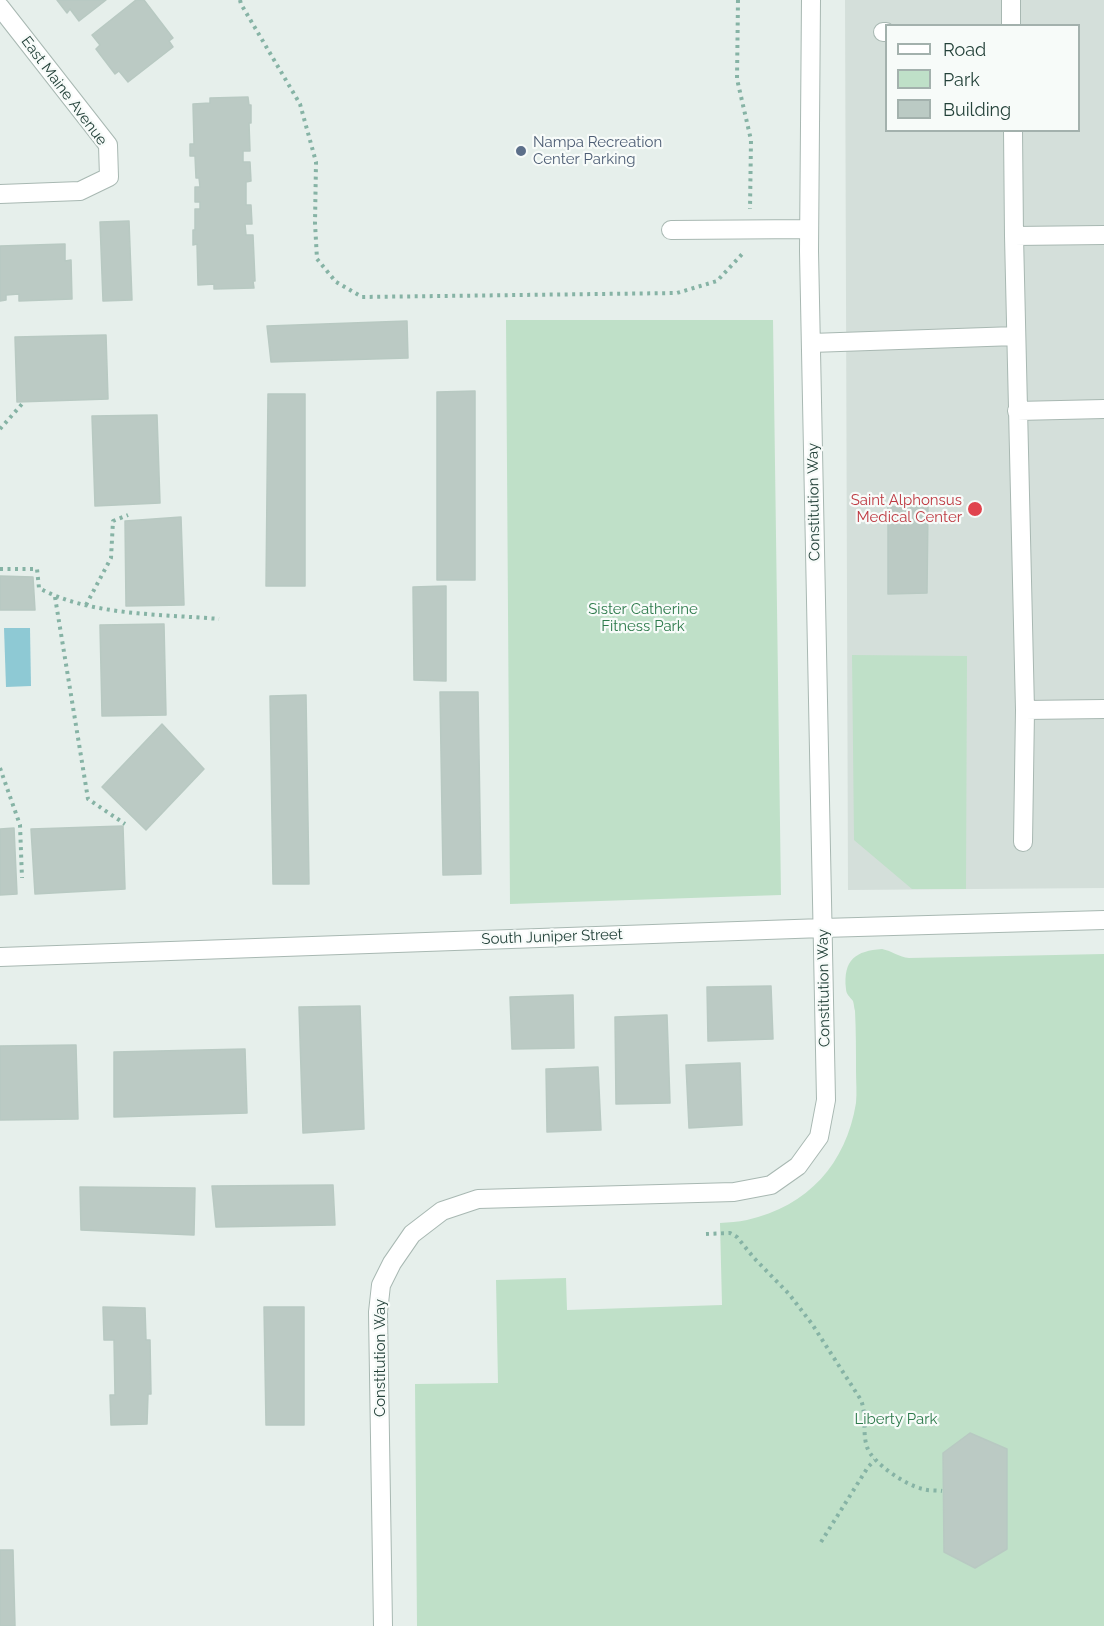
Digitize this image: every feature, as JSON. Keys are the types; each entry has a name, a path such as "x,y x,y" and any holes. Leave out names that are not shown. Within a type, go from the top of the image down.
{"street":[{"name":"Constitution Way","path":"383,1626 378,1312 381,1285 392,1263 412,1234 442,1211 478,1199 734,1192 771,1185 798,1166 819,1137 826,1100 809,230 811,0"},
{"path":"1011,0 1011,24"},
{"name":"East Maine Avenue","path":"0,7 108,145 109,177 80,191 0,194"},
{"path":"1012,132 1024,710 1023,842"},
{"path":"670,230 809,230"},
{"path":"1014,236 1104,235"},
{"path":"811,344 1016,336"},
{"path":"1017,411 1104,409"},
{"path":"1024,710 1104,709"},
{"name":"South Juniper Street","path":"0,957 1104,920"}],"path":[{"path":"240,0 300,104 315,162 317,259 336,282 362,297 677,293 717,281 745,251 751,202 751,140 737,79 738,0"},
{"path":"0,429 22,404"},
{"path":"86,605 111,558 113,521 128,515"},
{"path":"0,569 37,569 39,588 55,597 102,610 219,619"},
{"path":"55,597 88,799 125,824"},
{"path":"0,768 20,825 22,878"},
{"path":"706,1234 730,1233 737,1237 754,1258 789,1293 861,1400 864,1408 867,1447 875,1460 911,1486 923,1490 942,1491"},
{"path":"821,1542 868,1467 875,1460"}],"shaded area":[{"name":"Saint Alphonsus Medical Center","path":"845,0 1104,0 1104,888 848,890"}],"green space":[{"name":"Sister Catherine Fitness Park","path":"506,320 773,320 781,895 510,904"},
{"path":"852,655 967,656 966,889 912,889 854,840"},
{"name":"Liberty Park","path":"882,949 909,958 1104,954 1104,1626 417,1626 415,1384 498,1383 496,1280 566,1278 567,1310 722,1305 720,1223 747,1220 769,1213 806,1193 821,1179 843,1145 856,1103 855,1011 853,1001 846,991 847,970 849,964 858,955"}],"water":[{"path":"4,628 30,628 31,686 6,687"}],"building":[{"path":"57,0 106,0 79,21 70,9 67,13"},
{"path":"136,0 144,0 173,38 169,41 173,47 128,82 119,71 115,74 96,49 100,45 92,35"},
{"path":"248,97 249,105 251,105 250,151 243,151 243,162 250,162 251,181 246,182 246,205 251,205 252,224 245,224 246,235 253,235 254,288 214,289 214,284 198,285 197,244 193,245 195,209 200,209 200,202 195,202 195,187 200,187 199,178 196,178 195,156 190,156 190,144 194,144 193,104 210,103 210,98"},
{"path":"129,221 132,300 103,301 100,222"},
{"path":"65,244 65,261 71,260 72,299 19,301 19,294 6,295 6,300 0,301 0,246"},
{"path":"407,321 408,358 271,362 267,326"},
{"path":"106,335 108,399 17,402 15,337"},
{"path":"475,391 475,580 437,580 437,392"},
{"path":"268,394 305,394 305,586 266,586"},
{"path":"157,415 160,503 95,506 92,416"},
{"path":"928,506 927,593 888,594 888,507"},
{"path":"181,517 184,605 126,606 125,521"},
{"path":"0,576 33,577 35,610 0,610"},
{"path":"446,586 446,681 414,680 413,587"},
{"path":"164,624 166,715 102,716 100,625"},
{"path":"440,692 478,692 481,874 443,875"},
{"path":"306,695 309,884 273,884 270,696"},
{"path":"162,724 204,769 146,830 102,787"},
{"path":"123,826 125,889 35,894 31,829"},
{"path":"14,828 17,894 0,895 0,829"},
{"path":"771,986 773,1039 708,1041 707,987"},
{"path":"573,995 574,1048 512,1049 510,997"},
{"path":"360,1006 364,1129 303,1133 299,1007"},
{"path":"667,1015 670,1103 616,1104 615,1017"},
{"path":"76,1045 78,1119 0,1120 0,1046"},
{"path":"245,1049 247,1113 114,1117 114,1052"},
{"path":"740,1063 742,1125 689,1128 686,1065"},
{"path":"598,1067 601,1130 547,1132 546,1069"},
{"path":"333,1185 335,1225 216,1227 212,1186"},
{"path":"80,1187 195,1188 194,1235 81,1230"},
{"path":"103,1307 145,1308 146,1340 150,1340 151,1394 148,1394 147,1424 111,1425 110,1395 115,1395 114,1340 104,1340"},
{"path":"264,1307 304,1307 304,1425 266,1425"},
{"path":"970,1433 1007,1449 1007,1549 975,1568 944,1552 943,1453"},
{"path":"0,1550 13,1550 15,1626 0,1626"}],"place":[{"name":"Nampa Recreation Center Parking","path":"521,151"},
{"name":"Saint Alphonsus Medical Center","path":"975,509"}]}
